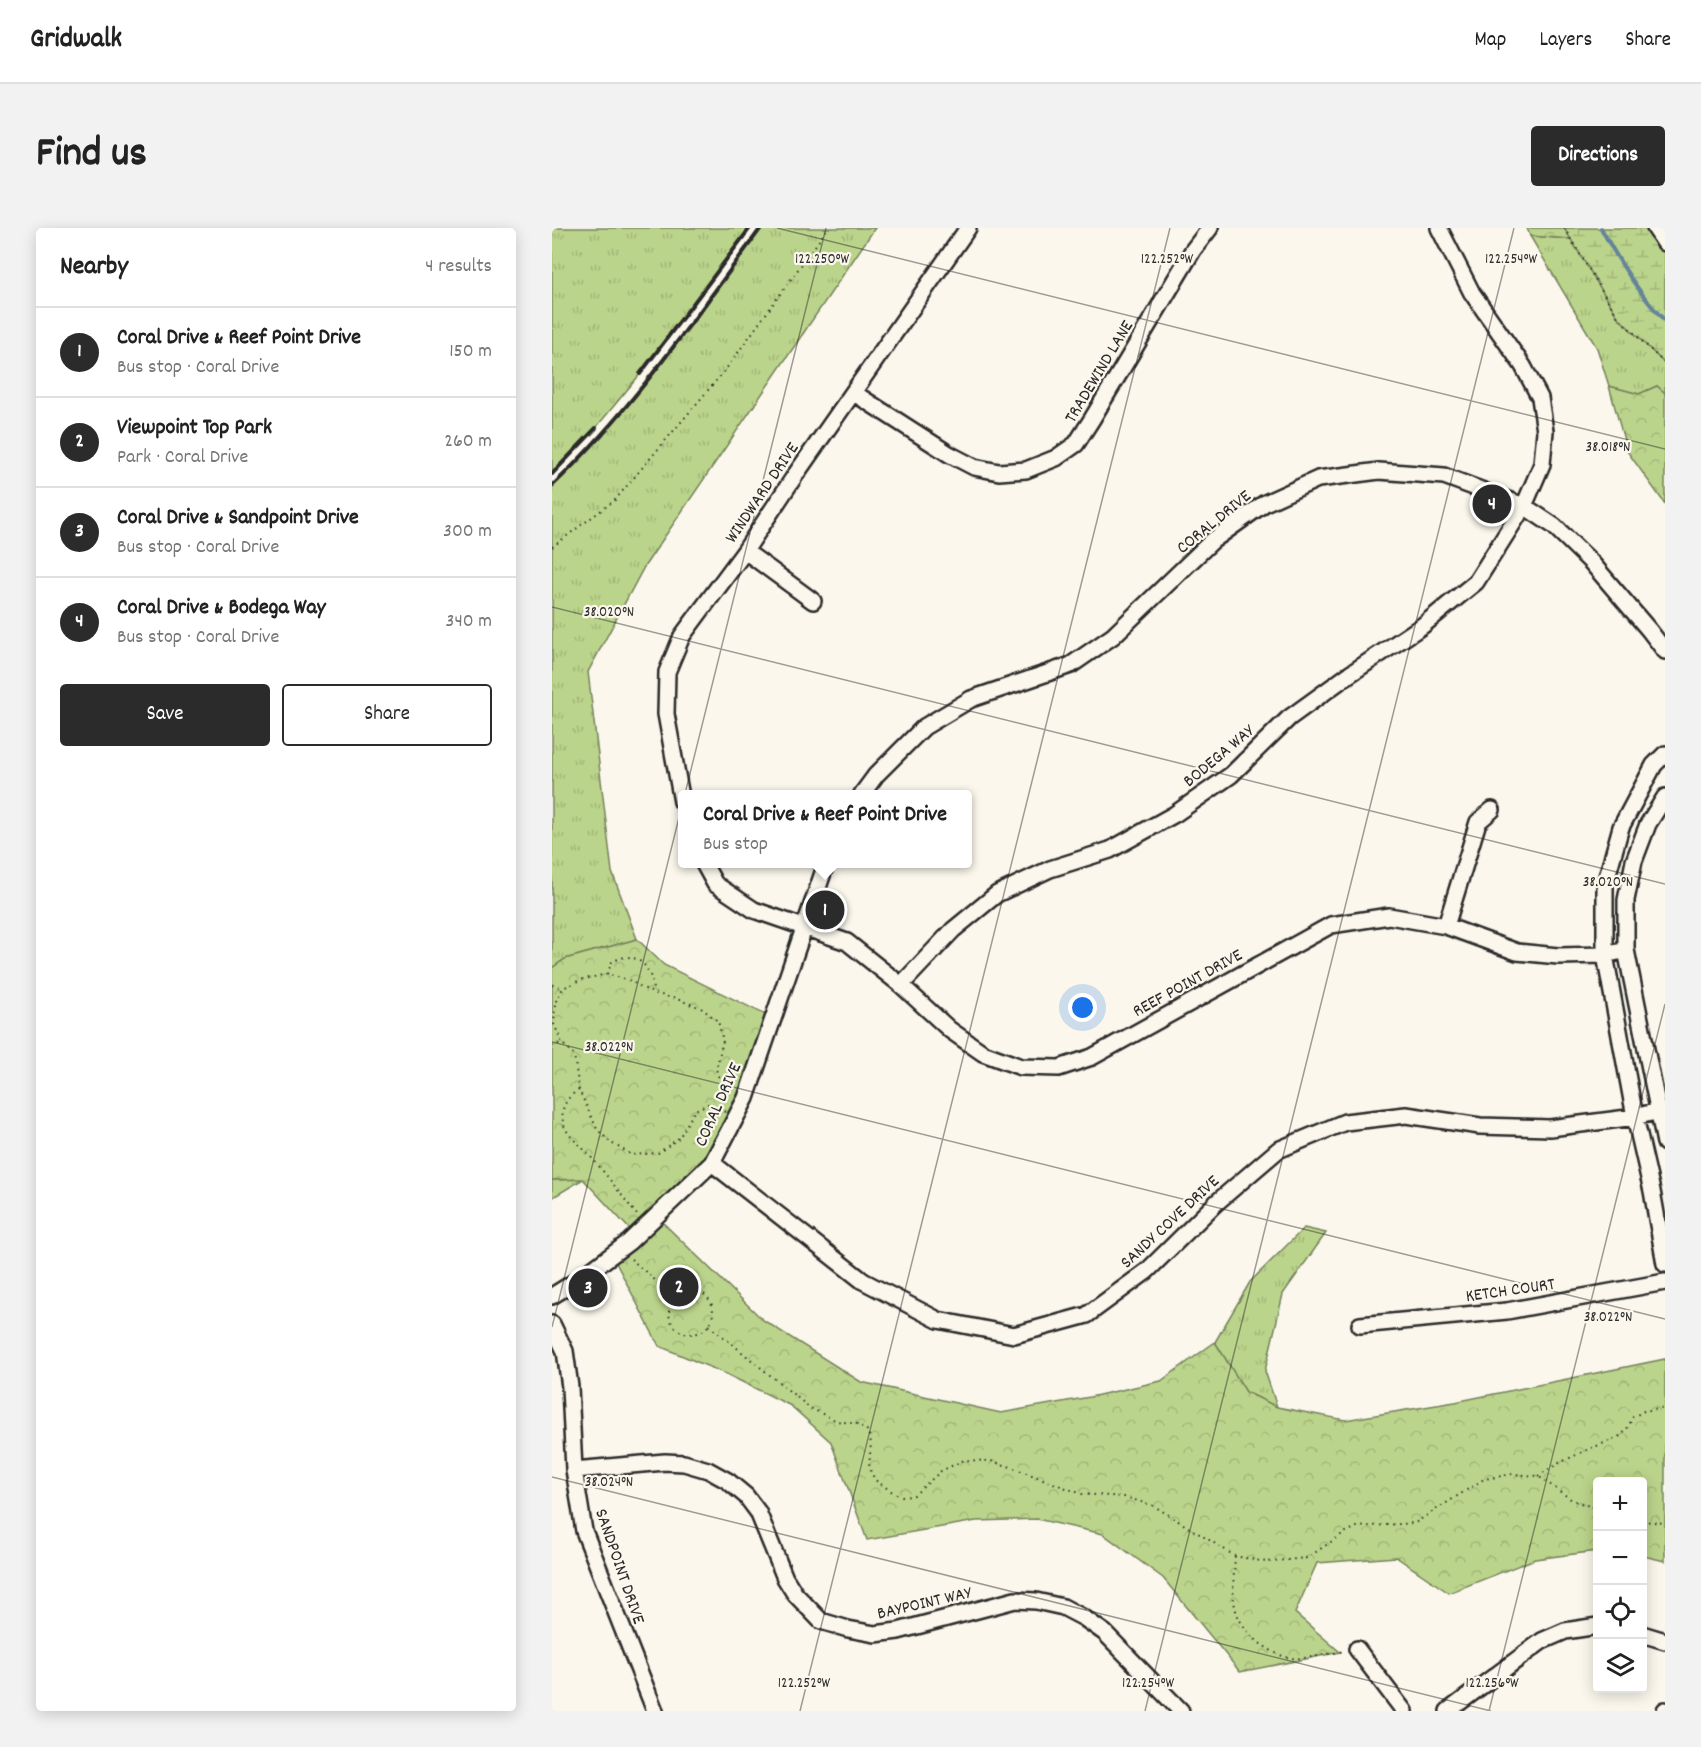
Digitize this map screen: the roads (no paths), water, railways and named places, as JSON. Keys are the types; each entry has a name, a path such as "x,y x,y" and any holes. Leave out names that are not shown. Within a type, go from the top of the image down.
{"street":[{"name":"WINDWARD DRIVE","path":"680,790 666,714 667,672 682,636 745,551 969,228"},
{"name":"TRADEWIND LANE","path":"854,393 949,454 974,467 999,472 1026,470 1056,458 1076,444 1193,250 1210,228"},
{"path":"1440,228 1472,293 1523,366 1540,398 1545,431 1542,464 1524,506"},
{"path":"1655,228 1665,243"},
{"name":"CORAL DRIVE","path":"866,790 876,775 924,727 971,699 1071,665 1113,636 1212,541 1265,503 1318,479 1379,471 1444,476 1524,506 1554,526 1591,562 1650,630 1665,651"},
{"name":"BODEGA WAY","path":"902,985 952,930 997,894 1050,869 1110,850 1175,814 1231,774 1289,718 1422,626 1476,582 1524,506"},
{"path":"745,551 813,601"},
{"path":"1665,754 1654,765 1621,827 1605,884 1605,955 1665,1264"},
{"path":"1665,797 1648,824 1634,861 1626,900 1626,950 1665,1143"},
{"path":"1446,926 1478,822 1492,810"},
{"path":"706,868 715,884 754,910 803,927"},
{"name":"CORAL DRIVE","path":"552,1296 581,1278 619,1249 712,1163 749,1088 825,868"},
{"name":"REEF POINT DRIVE","path":"803,927 847,942 902,985 950,1030 983,1053 1021,1067 1059,1068 1092,1057 1331,925 1389,916 1446,926 1517,952 1557,956 1605,955 1626,950"},
{"name":"SANDY COVE DRIVE","path":"712,1163 863,1281 938,1320 1014,1335 1088,1315 1147,1271 1216,1203 1278,1150 1345,1122 1406,1115 1480,1126 1550,1128 1635,1118 1658,1111"},
{"name":"KETCH COURT","path":"1360,1325 1507,1311 1665,1282"},
{"name":"SANDPOINT DRIVE","path":"552,1324 565,1351 570,1387 574,1470 584,1531 655,1711"},
{"name":"BAYPOINT WAY","path":"574,1470 665,1462 684,1463 708,1470 728,1481 746,1496 758,1512 785,1578 795,1594 821,1621 830,1624 875,1634 898,1631 1015,1600 1036,1601 1063,1607 1105,1633 1181,1711"},
{"path":"1448,1711 1542,1641 1565,1631 1593,1627"},
{"path":"1647,1636 1665,1641"},
{"path":"1357,1650 1404,1711"}],"waterway":[{"path":"1601,228 1630,277 1665,321"}],"railway":[{"path":"640,374 750,228"},
{"path":"552,486 609,426 662,362 761,228"},
{"path":"552,474 596,428"}],"place":[{"name":"Coral Drive & Bodega Way","path":"1492,504"},
{"name":"Coral Drive & Reef Point Drive","path":"825,910"},
{"name":"Viewpoint Top Park","path":"679,1287"},
{"name":"Coral Drive & Sandpoint Drive","path":"588,1288"}]}
